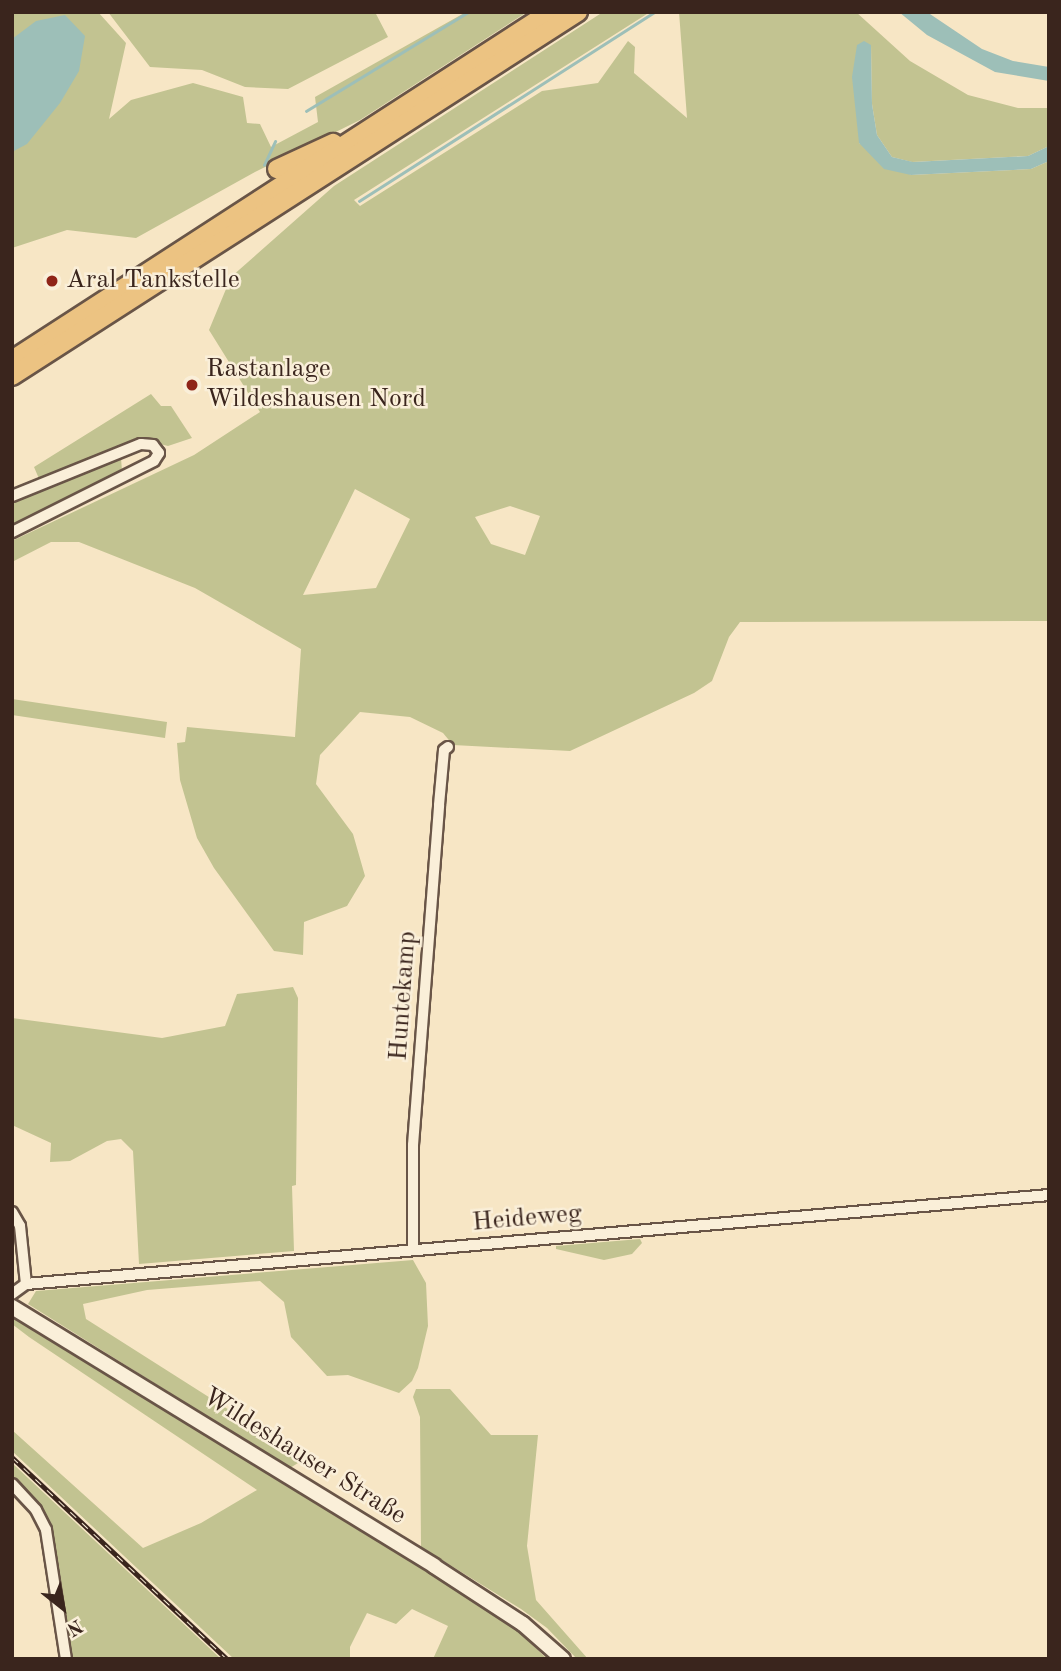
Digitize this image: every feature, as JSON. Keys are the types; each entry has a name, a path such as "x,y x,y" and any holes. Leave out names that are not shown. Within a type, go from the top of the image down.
{"highway":[{"path":"12,360 550,12"},
{"path":"12,376 578,12"},
{"path":"277,169 332,143 354,140"}],"main road":[{"name":"Wildeshauser Straße","path":"12,1307 445,1573 523,1624 563,1659"}],"street":[{"path":"12,496 141,444 153,444 159,453 154,461 12,532"},
{"name":"Huntekamp","path":"414,1250 411,1227 413,1146 439,805 444,750 448,747"},
{"name":"Heideweg","path":"26,1283 1049,1195"},
{"path":"12,1212 20,1226 26,1283 12,1294"},
{"path":"12,1484 36,1510 46,1530 66,1659"}],"green space":[{"path":"98,12 126,43 109,119 131,100 193,83 243,97 247,123 260,124 271,147 318,122 315,97 466,12 527,12 360,120 255,172 136,238 67,230 12,248 12,13"},
{"path":"108,12 375,12 388,37 288,89 245,87 202,70 150,67"},
{"path":"603,12 650,12 354,200 360,206 542,91 598,83 628,41 635,47 634,73 687,118 679,12 856,12 910,61 968,95 1018,108 1049,108 1049,146 1028,156 912,162 892,157 877,135 872,104 871,45 859,143 911,175 1031,169 1049,161 1049,621 740,622 729,637 712,681 694,693 570,751 453,745 443,733 410,717 360,712 320,755 316,784 353,834 365,876 347,906 304,922 303,955 274,951 214,868 197,838 180,780 177,743 185,742 187,727 295,737 301,649 195,588 79,542 51,542 12,562 12,541 194,455 260,412 209,330 231,277 334,186","holes":["355,489 410,519 376,588 303,595","510,506 540,516 525,555 491,544 475,517"]},
{"path":"151,394 161,406 171,406 192,438 168,446 148,441 40,481 34,467"},
{"path":"121,457 122,472 12,528 12,501"},
{"path":"12,699 167,722 165,738 12,715"},
{"path":"293,987 298,998 296,1185 292,1186 294,1251 139,1264 133,1151 121,1139 107,1141 70,1161 50,1162 51,1143 12,1125 12,1018 162,1038 225,1026 237,994"},
{"path":"640,1239 642,1243 632,1254 604,1260 556,1249 556,1246"},
{"path":"413,1260 426,1283 428,1326 418,1368 412,1381 399,1393 348,1375 327,1376 291,1337 284,1302 260,1281 147,1290 83,1304 86,1319 286,1446 298,1463 290,1468 28,1304 36,1291"},
{"path":"12,1312 508,1621 547,1659 433,1659 448,1626 412,1609 396,1624 367,1613 350,1647 350,1659 234,1659 12,1451 12,1430 143,1548 201,1523 257,1490 29,1337 12,1324"},
{"path":"416,1389 450,1389 491,1435 538,1435 527,1546 536,1600 588,1659 577,1659 547,1628 521,1609 421,1547 420,1417 413,1397"},
{"path":"12,1463 221,1659 68,1659 48,1528 12,1481"}],"water":[{"path":"899,12 927,12 982,49 1013,61 1049,67 1049,81 995,72 927,35"},
{"path":"65,15 85,36 79,71 60,103 27,144 12,152 12,39 36,21"},
{"path":"864,41 871,45 872,104 877,135 892,157 913,162 1028,156 1049,146 1049,161 1031,169 911,175 884,169 859,143 852,77 857,45"}],"waterway":[{"path":"306,111 468,12"},
{"path":"359,201 655,12"},
{"path":"264,165 275,141"}],"railway":[{"path":"12,1457 227,1659"}],"place":[{"name":"Aral Tankstelle","path":"52,281"},
{"name":"Rastanlage Wildeshausen Nord","path":"192,385"}]}
